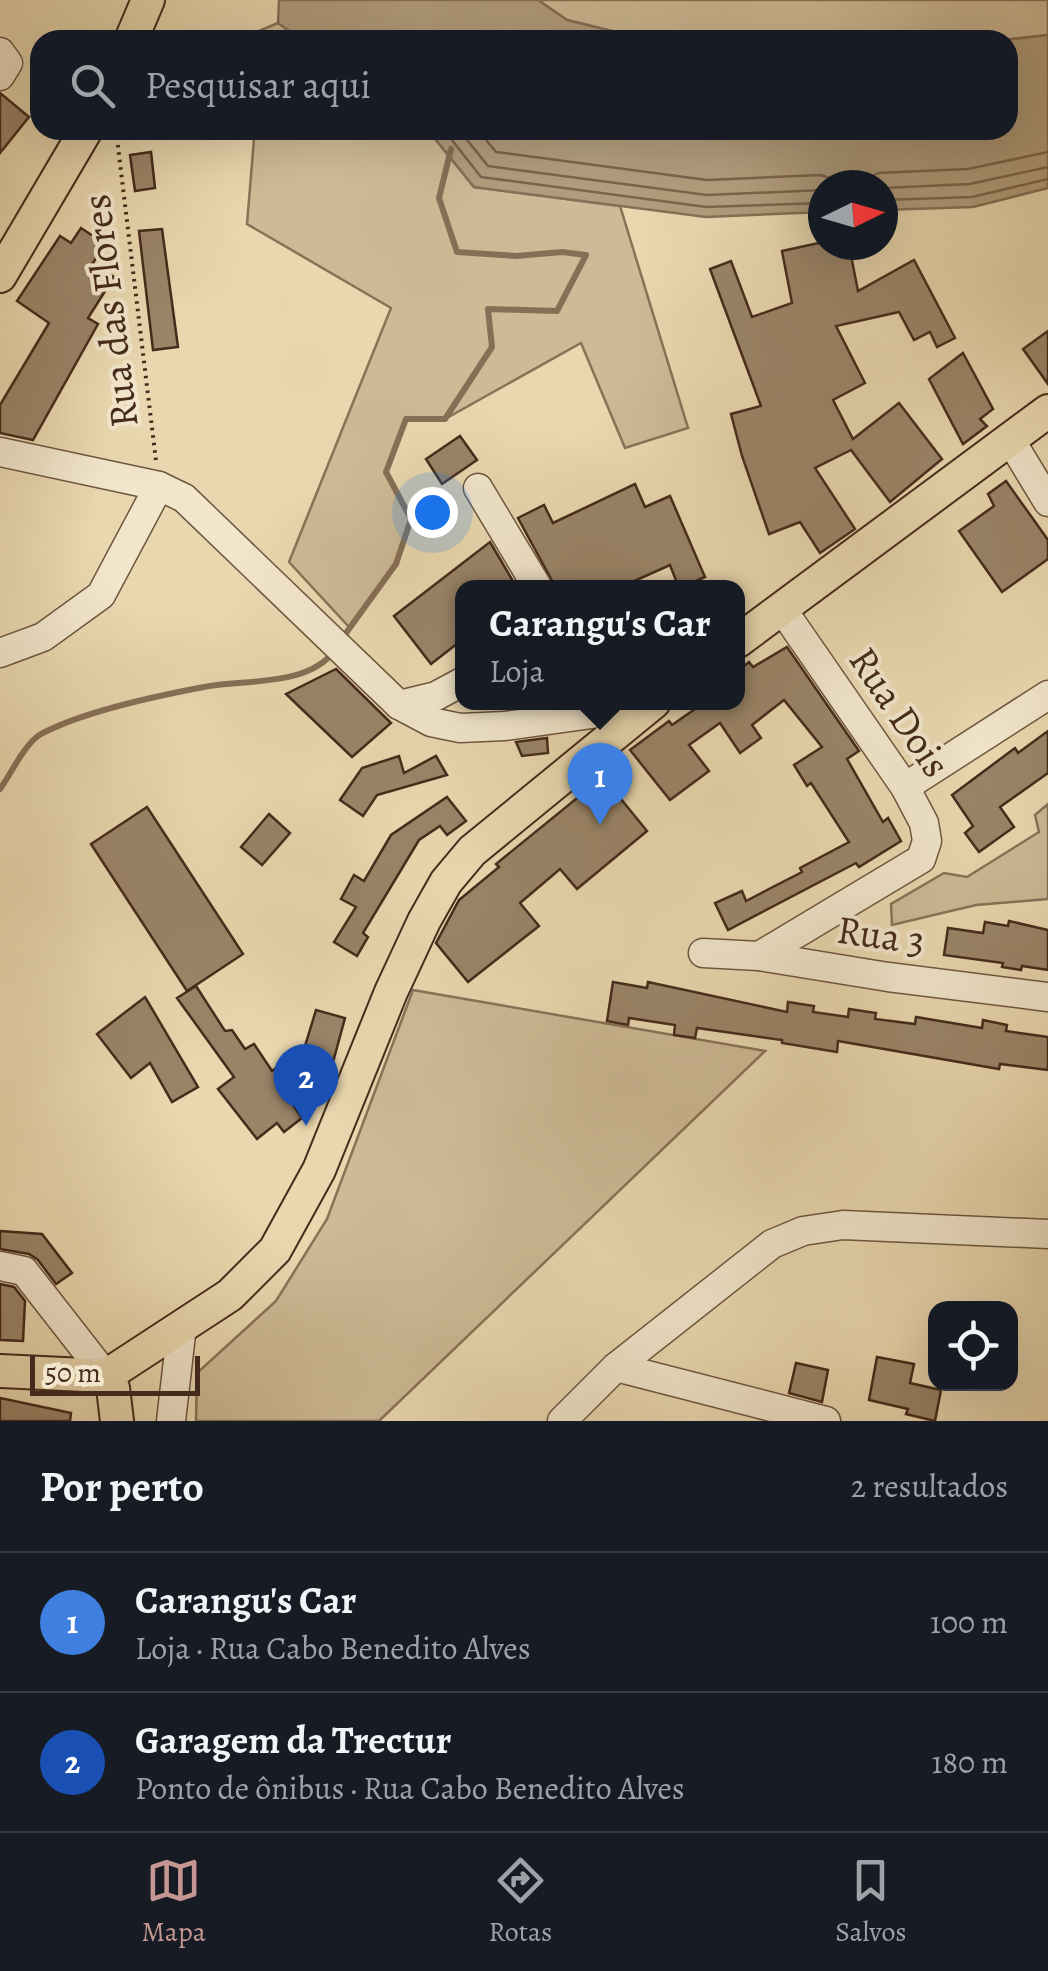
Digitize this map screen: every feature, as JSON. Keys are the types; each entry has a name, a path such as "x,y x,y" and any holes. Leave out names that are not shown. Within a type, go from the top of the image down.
{"main road":[{"path":"135,30 148,0"},
{"path":"0,276 80,140"},
{"path":"745,637 1048,411"},
{"path":"0,1371 106,1376 230,1295 275,1250 319,1170 391,992 446,882 472,851 645,710"},
{"path":"106,1376 113,1388 117,1421"}],"street":[{"path":"1012,440 1048,502"},
{"path":"0,452 159,486 184,498 400,705 431,722 460,728 505,726 612,710"},
{"path":"0,654 43,637 101,595 159,486"},
{"path":"478,488 533,580"},
{"name":"Rua Dois","path":"759,956 921,859 926,841 924,823 905,787 782,609"},
{"path":"400,705 436,696 455,686"},
{"path":"905,787 1048,695"},
{"name":"Rua 3","path":"703,953 759,956 888,978 1048,997"},
{"path":"562,1421 616,1367 772,1244 803,1232 843,1225 1048,1234"},
{"path":"0,1266 24,1271 106,1376"},
{"path":"171,1421 182,1326"},
{"path":"616,1367 826,1421"}],"path":[{"name":"Rua das Flores","path":"117,140 159,486"}],"shaded area":[{"path":"538,0 1048,0 1048,35 1018,38 1018,30 608,30 567,20"},
{"path":"278,23 288,30 262,30"},
{"path":"254,140 436,140 474,187 620,206 688,428 625,448 581,343 445,419 406,419 386,472 411,519 396,564 350,628 289,562 391,308 247,224"},
{"path":"1048,804 1048,899 976,905 892,925 891,904 944,873 967,877 1039,832 1035,815"},
{"path":"413,990 765,1051 379,1421 196,1421 197,1373 276,1301 327,1219"}],"water":[{"path":"279,0 538,0 567,20 608,30 288,30 278,23"},
{"path":"1048,35 1048,188 973,207 898,210 898,170 808,170 808,213 706,217 474,187 436,140 1018,140 1018,38"}],"building":[{"path":"0,93 29,117 0,153"},
{"path":"151,152 155,188 135,191 130,155"},
{"path":"81,228 105,244 93,263 114,277 88,318 98,324 33,440 0,433 0,405 49,323 17,301 60,236 71,243"},
{"path":"162,229 178,347 153,350 139,231"},
{"path":"808,245 808,260 852,260 858,291 914,260 955,338 937,347 930,332 914,340 899,312 836,326 865,383 833,400 853,439 899,403 942,459 890,502 851,450 815,468 855,529 820,553 800,522 769,534 731,414 761,406 710,269 731,261 752,317 792,303 782,251"},
{"path":"1048,331 1048,384 1023,349"},
{"path":"963,353 993,409 980,419 987,426 963,444 929,379"},
{"path":"460,436 477,460 442,484 426,459"},
{"path":"1006,481 1048,540 1048,559 1002,592 959,531 994,506 988,494"},
{"path":"635,484 645,507 670,496 705,577 676,580 670,565 637,580 552,580 518,518 544,505 553,523"},
{"path":"490,542 512,580 455,580 455,645 431,664 394,616"},
{"path":"787,647 859,751 847,759 883,822 888,818 901,841 859,867 856,863 728,930 715,903 742,891 746,901 849,842 811,783 807,786 794,765 822,747 784,700 752,725 761,738 740,753 720,723 689,745 709,771 670,800 630,750 669,721 672,725 694,710 745,710 745,665 749,662 753,667"},
{"path":"336,669 391,723 352,757 286,694"},
{"path":"1048,731 1048,773 1000,807 1014,827 979,852 965,833 973,826 952,795 1015,748 1018,753"},
{"path":"547,738 548,753 522,756 516,742"},
{"path":"399,756 404,773 436,756 447,775 377,795 363,816 340,800 362,768"},
{"path":"603,777 647,831 577,889 560,869 520,903 539,926 468,982 436,943 459,900 499,867 496,864"},
{"path":"447,797 466,821 447,835 440,826 419,840 363,933 368,937 357,956 334,942 356,907 341,899 354,875 364,881 391,835"},
{"path":"147,807 243,954 187,991 91,844"},
{"path":"269,814 290,833 262,865 241,847"},
{"path":"1009,921 1048,930 1048,970 1022,966 1021,970 1002,967 1003,963 944,955 948,928 983,933 985,922 1008,926"},
{"path":"613,982 647,988 648,982 787,1012 788,1002 814,1006 813,1012 848,1017 849,1009 876,1013 875,1019 915,1024 916,1017 982,1028 983,1020 1007,1025 1006,1031 1048,1037 1048,1070 1000,1064 999,1069 838,1041 837,1052 697,1028 695,1038 674,1035 675,1025 629,1018 628,1025 607,1021"},
{"path":"196,986 225,1031 232,1030 245,1049 254,1044 272,1071 305,1046 316,1010 345,1018 333,1062 323,1063 284,1092 302,1118 284,1132 277,1123 257,1139 218,1089 234,1077 177,998"},
{"path":"145,997 198,1087 172,1102 150,1063 131,1078 97,1034"},
{"path":"0,1231 42,1234 72,1273 56,1284 29,1254 0,1249"},
{"path":"0,1284 14,1287 25,1301 23,1341 0,1340"},
{"path":"877,1357 914,1364 910,1383 928,1387 928,1391 941,1391 935,1421 906,1414 908,1409 869,1400"},
{"path":"796,1363 828,1370 822,1402 789,1393"},
{"path":"0,1398 71,1413 70,1421 0,1421"}],"waterway":[{"path":"341,640 396,564 411,519 386,472 406,419 445,419 492,347 488,309 557,311 586,255 457,252 439,198 451,149"},
{"path":"0,789 29,744 58,726 164,695 292,676 323,663 334,651"}],"place":[{"name":"Carangu's Car","path":"600,825"},
{"name":"Garagem da Trectur","path":"306,1126"}]}
